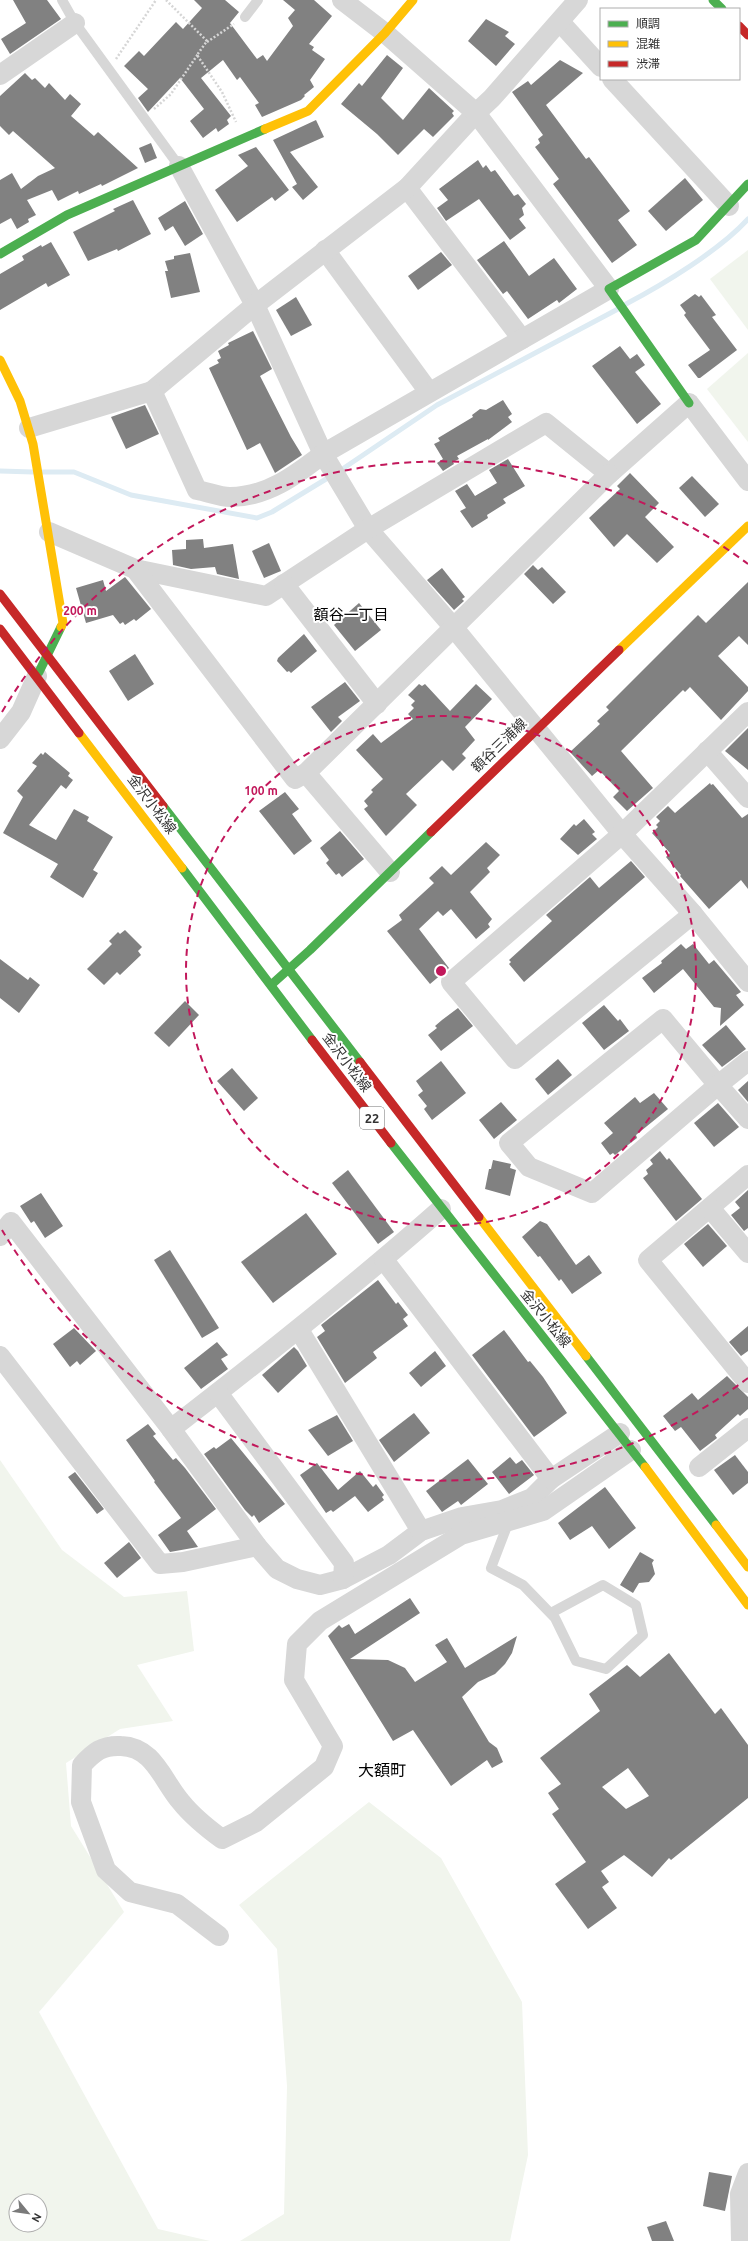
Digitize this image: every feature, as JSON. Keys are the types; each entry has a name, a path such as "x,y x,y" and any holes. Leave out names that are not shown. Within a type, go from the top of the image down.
{"main road":[{"path":"0,254 67,216 308,111 385,33 413,0"},
{"path":"713,0 721,8"},
{"path":"740,27 748,35"},
{"path":"689,403 611,292 696,240 748,184"},
{"path":"0,360 6,370 31,436 49,532 63,623 37,676"},
{"name":"額谷三浦線","path":"270,985 289,970 537,728 748,526"},
{"name":"金沢小松線","path":"0,594 748,1567"},
{"name":"金沢小松線","path":"0,629 441,1209 620,1433 631,1450 748,1605"}],"street":[{"path":"152,391 198,490 230,497 262,492 287,481 326,458 429,392 522,339 611,292 476,113 385,33 342,0"},
{"path":"31,436 152,391 325,250 406,188 476,113 492,98 578,0"},
{"path":"560,22 600,66"},
{"path":"0,75 75,23"},
{"path":"613,80 729,206"},
{"path":"179,166 255,306 326,458 368,529 454,628 622,834 693,914 748,982"},
{"path":"406,188 522,339"},
{"path":"325,250 429,392"},
{"path":"135,569 294,780 306,773 609,474 689,403 748,481"},
{"path":"49,532 135,569 266,596 368,529 546,422 609,474"},
{"path":"284,584 377,704"},
{"path":"0,739 21,712 37,676"},
{"path":"693,914 515,1059 451,982 622,834 748,712"},
{"path":"707,751 748,798"},
{"path":"306,773 390,872"},
{"path":"748,1060 718,1085 592,1193 529,1167 509,1143 663,1019 718,1085 748,1119"},
{"path":"748,1175 648,1260 748,1384"},
{"path":"710,1208 748,1253"},
{"path":"171,1429 299,1330 384,1260 441,1209"},
{"path":"0,1236 11,1222 171,1429 257,1546 277,1568 297,1579 320,1585 343,1580 389,1555 421,1531 462,1517 502,1510 532,1498 551,1479 620,1433"},
{"path":"384,1260 551,1479"},
{"path":"299,1330 421,1531"},
{"path":"0,1356 160,1564 182,1562 257,1546"},
{"path":"218,1393 344,1563 343,1580"},
{"path":"699,1467 748,1428"},
{"path":"219,1936 177,1904 130,1892 106,1870 80,1802 82,1765 93,1752 107,1745 133,1746 156,1765 180,1802 200,1823 222,1839 256,1822 324,1768 333,1746 294,1680 297,1644 320,1621 461,1535 543,1511 631,1450"},
{"path":"742,2241 740,2194 748,2173"}],"lane":[{"path":"62,0 75,23 179,166"},
{"path":"245,18 258,0"},
{"path":"509,1521 491,1568 523,1585 551,1613 555,1618 576,1661 606,1669 643,1634 636,1606 603,1585 551,1613"}],"path":[{"path":"109,70 156,0"},
{"path":"166,0 208,41"},
{"path":"144,118 171,94 208,41 245,18"},
{"path":"197,55 222,92 243,139"}],"shaded area":[{"path":"748,250 748,330 710,279"},
{"path":"748,353 748,442 707,389"},
{"path":"0,1460 62,1550 124,1597 187,1591 194,1651 137,1665 173,1721 120,1729 66,1763 71,1826 124,1912 39,2012 158,2229 210,2241 0,2241"},
{"path":"369,1802 441,1858 522,2002 528,2155 510,2241 240,2241 284,2214 287,2086 277,1949 239,1905"}],"building":[{"path":"13,0 47,0 61,19 10,54 1,39 26,23"},
{"path":"194,0 225,0 239,12 230,23 257,59 263,55 267,61 293,26 288,18 295,10 283,0 314,0 332,16 309,44 314,47 312,50 325,59 310,80 314,87 304,95 305,96 301,100 262,117 255,105 259,103 240,77 237,80 223,60 201,78 231,116 227,120 229,124 218,132 216,128 203,138 190,121 204,109 180,78 148,112 138,98 148,89 124,66 139,51 144,56 176,22 183,29 202,8"},
{"path":"486,19 509,32 505,36 515,44 496,66 468,41"},
{"path":"387,55 403,68 381,98 403,120 429,88 454,111 452,113 454,116 433,137 424,129 398,155 377,134 341,104 359,83 362,86"},
{"path":"560,60 583,73 546,105 586,159 589,157 630,211 618,220 637,245 612,263 553,184 559,179 535,147 540,143 538,139 543,135 512,92 528,81 531,85"},
{"path":"25,73 32,80 35,78 45,88 49,83 65,100 70,94 81,104 71,116 94,136 98,132 138,168 102,186 101,184 79,194 78,191 58,201 52,190 27,200 36,215 28,219 29,222 17,229 11,218 0,224 0,180 12,173 21,189 38,176 55,168 13,131 9,135 0,126 0,96"},
{"path":"316,120 324,137 290,152 318,187 303,200 292,187 297,184 273,140"},
{"path":"151,143 157,158 145,163 139,148"},
{"path":"256,147 289,190 275,201 272,197 237,222 215,190 248,166 238,155"},
{"path":"478,160 483,168 486,165 491,172 495,170 514,196 518,194 526,204 522,208 524,215 519,219 526,228 510,240 479,199 446,221 437,208 448,200 439,189"},
{"path":"685,178 703,200 666,231 648,211"},
{"path":"133,200 151,234 118,251 117,249 88,261 73,232 115,211 113,209"},
{"path":"185,201 203,234 185,246 173,226 165,231 158,218"},
{"path":"504,241 529,276 554,258 577,289 559,303 557,300 528,319 507,291 503,294 477,260"},
{"path":"51,242 70,275 48,287 46,283 0,310 0,274 24,260 22,256 41,245 42,247"},
{"path":"441,252 452,265 418,290 408,276"},
{"path":"190,253 200,292 171,298 165,271 168,271 165,261 174,259 174,256"},
{"path":"695,294 699,297 701,295 716,315 712,317 737,350 700,378 698,378 688,365 710,350 684,315 686,313 680,305"},
{"path":"296,297 312,325 291,336 276,310"},
{"path":"253,331 272,369 260,376 291,437 302,455 275,473 260,443 247,450 209,368 219,363 217,360 221,358 218,351 229,345 228,343"},
{"path":"620,346 630,359 637,354 645,365 635,372 661,404 637,424 592,366"},
{"path":"503,400 512,414 508,417 512,422 488,440 457,456 459,459 443,471 437,463 443,459 434,444 440,441 438,438 473,417 472,415 480,409 486,410"},
{"path":"145,405 159,434 126,449 111,417"},
{"path":"508,459 525,486 503,499 506,503 487,515 488,518 472,528 460,511 466,508 455,491 467,484 475,496 497,483 489,470"},
{"path":"630,473 659,503 645,517 674,547 657,563 627,534 614,547 589,518 620,489 617,486"},
{"path":"692,476 719,504 705,517 679,488"},
{"path":"203,539 204,548 233,544 239,579 217,574 215,567 191,569 173,565 172,550 186,549 186,540"},
{"path":"269,543 281,571 264,578 252,551"},
{"path":"533,565 538,570 542,567 566,592 553,604 524,574"},
{"path":"442,568 465,597 462,599 464,601 454,610 427,580"},
{"path":"125,577 151,609 136,621 134,619 125,625 123,622 120,624 113,615 86,623 76,588 103,580 106,591"},
{"path":"748,582 748,645 739,636 718,656 748,687 748,691 721,720 690,687 685,692 683,690 621,751 653,788 627,811 613,797 619,791 599,770 592,776 570,752 600,724 597,721 609,710 606,707 698,615 706,623"},
{"path":"359,603 381,630 355,651 334,625"},
{"path":"304,634 317,651 291,673 289,671 287,672 277,661 278,658"},
{"path":"135,654 154,684 128,701 109,671"},
{"path":"345,682 360,701 338,717 342,721 331,732 311,707"},
{"path":"419,684 422,686 425,684 450,711 476,684 492,699 465,727 475,740 462,754 466,758 453,771 442,760 406,794 417,805 386,836 364,809 368,806 364,801 373,792 371,790 383,779 356,750 373,734 381,743 413,719 408,714 414,708 411,705 415,701 408,695"},
{"path":"748,728 748,770 725,751"},
{"path":"45,752 70,773 68,776 73,780 66,789 61,785 29,825 56,840 74,809 89,817 87,821 113,837 93,870 98,873 83,898 50,877 58,864 3,833 23,797 17,791 37,766 32,763 41,753 43,755"},
{"path":"710,783 711,785 713,784 742,818 748,814 748,889 741,880 709,909 680,876 681,875 666,857 670,853 652,833 658,827 656,825 660,821 656,817 668,806 675,813"},
{"path":"285,792 299,809 292,814 312,841 294,855 259,811"},
{"path":"584,819 595,832 592,834 597,839 578,855 560,839 574,824 576,826"},
{"path":"340,831 364,859 342,877 339,873 336,875 326,863 329,860 320,848"},
{"path":"486,842 500,855 487,868 490,872 470,892 492,919 488,924 490,927 476,939 451,909 443,916 438,911 419,929 449,968 430,984 387,931 402,920 399,915 434,883 429,878 442,866 451,875"},
{"path":"631,861 645,877 524,982 509,964 511,962 509,960 552,921 546,915 590,877 599,888"},
{"path":"125,930 142,947 138,951 141,955 120,975 117,972 104,985 87,969 112,944 109,941 118,932 120,934"},
{"path":"681,944 686,949 693,944 709,964 714,960 741,992 736,995 744,1005 720,1026 721,1008 714,1007 683,969 654,993 642,978 662,963 661,961"},
{"path":"0,959 28,980 30,977 40,985 19,1013 0,998"},
{"path":"185,1001 199,1015 169,1047 154,1033"},
{"path":"604,1005 618,1021 620,1019 629,1031 604,1050 582,1023"},
{"path":"458,1008 473,1026 441,1051 428,1035 437,1028 435,1026"},
{"path":"726,1025 746,1049 722,1067 702,1045"},
{"path":"558,1059 572,1075 548,1095 535,1079"},
{"path":"441,1061 466,1093 432,1120 424,1109 427,1106 418,1095 423,1091 416,1081"},
{"path":"232,1068 258,1098 244,1111 217,1081"},
{"path":"748,1081 748,1102 738,1090"},
{"path":"654,1093 668,1109 636,1135 637,1138 615,1155 613,1153 610,1155 601,1143 613,1133 604,1123 635,1097 640,1103"},
{"path":"501,1102 517,1120 494,1139 479,1120"},
{"path":"718,1103 739,1127 714,1147 694,1123"},
{"path":"660,1151 667,1160 669,1158 702,1199 676,1221 643,1178 648,1174 646,1170 653,1164 650,1160"},
{"path":"493,1160 511,1164 510,1168 516,1170 510,1196 485,1189 489,1169 491,1169"},
{"path":"348,1170 394,1232 378,1244 332,1183"},
{"path":"748,1190 748,1228 744,1231 731,1215 740,1208 735,1202"},
{"path":"41,1193 63,1226 45,1238 34,1221 31,1223 20,1206"},
{"path":"306,1213 337,1254 273,1303 241,1262"},
{"path":"540,1221 547,1224 576,1265 589,1255 602,1273 572,1294 561,1279 559,1281 540,1256 538,1257 522,1237"},
{"path":"708,1224 727,1246 703,1267 684,1244"},
{"path":"170,1250 219,1328 202,1338 154,1260"},
{"path":"378,1280 396,1304 398,1302 408,1315 403,1319 408,1326 373,1352 377,1358 345,1383 317,1337 325,1331 321,1325"},
{"path":"748,1326 748,1351 741,1356 729,1342"},
{"path":"74,1328 96,1351 80,1365 77,1361 70,1367 53,1344"},
{"path":"504,1330 528,1362 530,1361 543,1377 567,1413 534,1437 472,1355"},
{"path":"217,1342 228,1355 221,1359 228,1369 201,1389 184,1368"},
{"path":"294,1347 307,1366 278,1393 262,1375"},
{"path":"435,1351 446,1366 421,1387 409,1373"},
{"path":"727,1376 748,1397 748,1409 740,1416 738,1414 715,1435 717,1438 700,1451 681,1427 675,1431 663,1416 692,1393 698,1400"},
{"path":"414,1413 430,1433 394,1462 379,1440"},
{"path":"337,1415 353,1441 328,1456 308,1430"},
{"path":"148,1424 156,1434 153,1436 173,1460 176,1458 185,1468 216,1509 187,1531 198,1547 170,1552 158,1535 181,1518 154,1482 155,1481 126,1440"},
{"path":"231,1438 285,1504 259,1523 254,1515 252,1517 245,1510 204,1454 214,1447 216,1449"},
{"path":"735,1455 748,1472 748,1483 733,1495 714,1470"},
{"path":"510,1457 516,1464 522,1460 534,1475 509,1494 492,1472"},
{"path":"468,1459 488,1484 461,1505 458,1501 442,1512 426,1491"},
{"path":"317,1463 338,1490 360,1471 373,1487 376,1484 384,1495 382,1497 384,1500 368,1512 355,1496 333,1512 331,1510 326,1513 300,1475"},
{"path":"75,1472 104,1509 97,1514 68,1477"},
{"path":"605,1487 636,1528 609,1549 592,1526 570,1540 558,1523"},
{"path":"129,1542 141,1558 117,1578 104,1563"},
{"path":"640,1552 654,1560 652,1563 655,1574 649,1582 639,1583 633,1593 620,1585"},
{"path":"410,1598 420,1613 350,1659 388,1660 405,1668 415,1682 447,1662 435,1645 447,1638 465,1668 517,1636 512,1653 505,1664 495,1674 478,1682 462,1697 489,1742 497,1748 503,1762 492,1768 487,1760 451,1786 413,1730 393,1741 328,1636 339,1625 342,1628 349,1624 355,1634"},
{"path":"669,1653 715,1714 721,1708 748,1745 748,1798 671,1860 669,1858 652,1877 624,1855 601,1871 609,1882 602,1887 617,1908 588,1929 555,1884 586,1862 552,1814 559,1809 548,1793 561,1784 540,1758 600,1711 589,1694 627,1665 640,1677","holes":["628,1768 649,1796 626,1809 602,1787"]},
{"path":"709,2172 732,2176 725,2211 703,2206"},
{"path":"666,2221 674,2241 652,2241 647,2227"}],"waterway":[{"path":"626,304 691,266 722,243 748,219"},
{"path":"338,472 437,405 618,309"},
{"path":"0,471 33,472"},
{"path":"43,472 74,472 131,495 257,518 272,512 331,476"}],"traffic: fast":[{"path":"713,0 721,8"},
{"path":"0,254 67,215 265,129"},
{"path":"689,403 609,289 696,240 748,184"},
{"path":"39,672 61,627"},
{"path":"163,806 360,1062"},
{"path":"271,985 310,950 431,832"},
{"path":"182,868 312,1040"},
{"path":"391,1143 645,1467"},
{"path":"586,1356 716,1525"}],"traffic: slow":[{"path":"265,129 308,111 385,33 413,0"},
{"path":"0,360 20,401 33,444 63,623 61,627"},
{"path":"619,650 748,526"},
{"path":"79,733 182,868"},
{"path":"479,1217 586,1356"},
{"path":"645,1467 748,1605"},
{"path":"716,1525 748,1567"}],"traffic: jam":[{"path":"740,27 748,35"},
{"path":"0,594 163,806"},
{"path":"0,629 79,733"},
{"path":"431,832 619,650"},
{"path":"312,1040 391,1143"},
{"path":"360,1062 479,1217"}],"district":[{"name":"額谷一丁目","path":"351,615"},
{"name":"大額町","path":"382,1770"}]}
